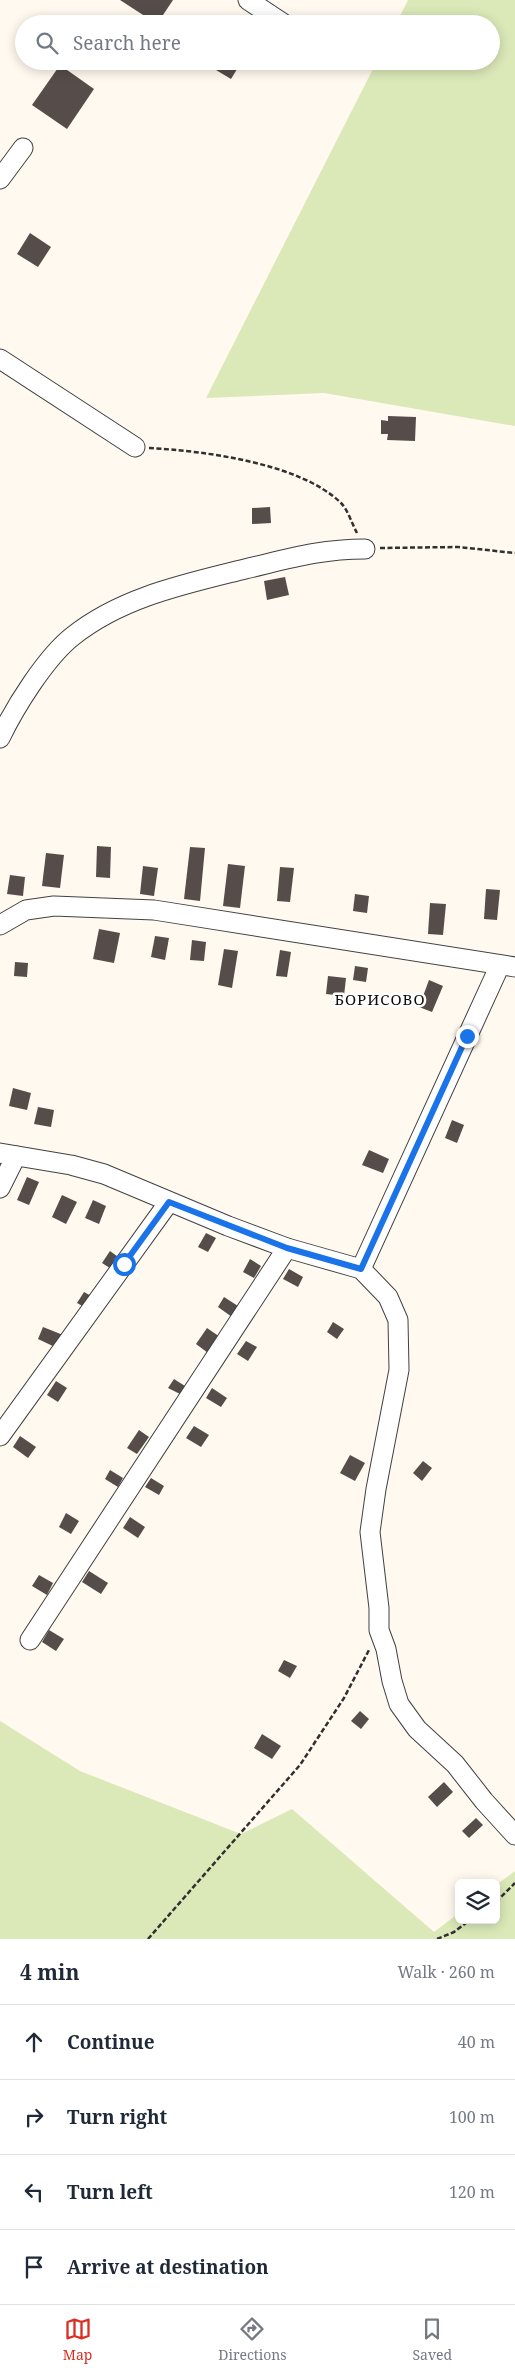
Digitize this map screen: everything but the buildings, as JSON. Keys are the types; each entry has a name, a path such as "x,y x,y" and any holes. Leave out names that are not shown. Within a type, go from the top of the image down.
{"street":[{"path":"248,0 270,15"},
{"path":"0,179 22,148"},
{"path":"0,358 135,447"},
{"path":"0,738 36,676 72,637 117,608 191,582 321,550 365,549"},
{"path":"0,925 26,910 54,906 154,910 507,966 361,1269"},
{"path":"0,1188 8,1155 71,1164 104,1174 169,1202 287,1248 361,1269 388,1297 398,1320 399,1370 376,1489 370,1532 379,1608 379,1630 386,1649 392,1681 399,1704 417,1729 455,1764 484,1801 515,1835"},
{"path":"0,1436 169,1202"},
{"path":"30,1640 287,1248"}],"path":[{"path":"135,447 194,451 260,465 306,479 342,504 365,549 458,547 515,553"},
{"path":"148,1939 300,1765 344,1698 379,1630"},
{"path":"500,1898 515,1883"},
{"path":"437,1939 454,1932 465,1924"}],"green space":[{"path":"408,0 515,0 515,426 324,393 206,398 372,70 500,70 500,15 400,15"},
{"path":"0,1721 80,1771 241,1834 292,1809 434,1932 455,1916 455,1924 500,1924 500,1882 515,1871 515,1939 0,1939"}],"district":[{"name":"БОРИСОВО","path":"380,999"}],"route":[{"path":"124,1264 169,1202 287,1248 361,1269 467,1036"}]}
